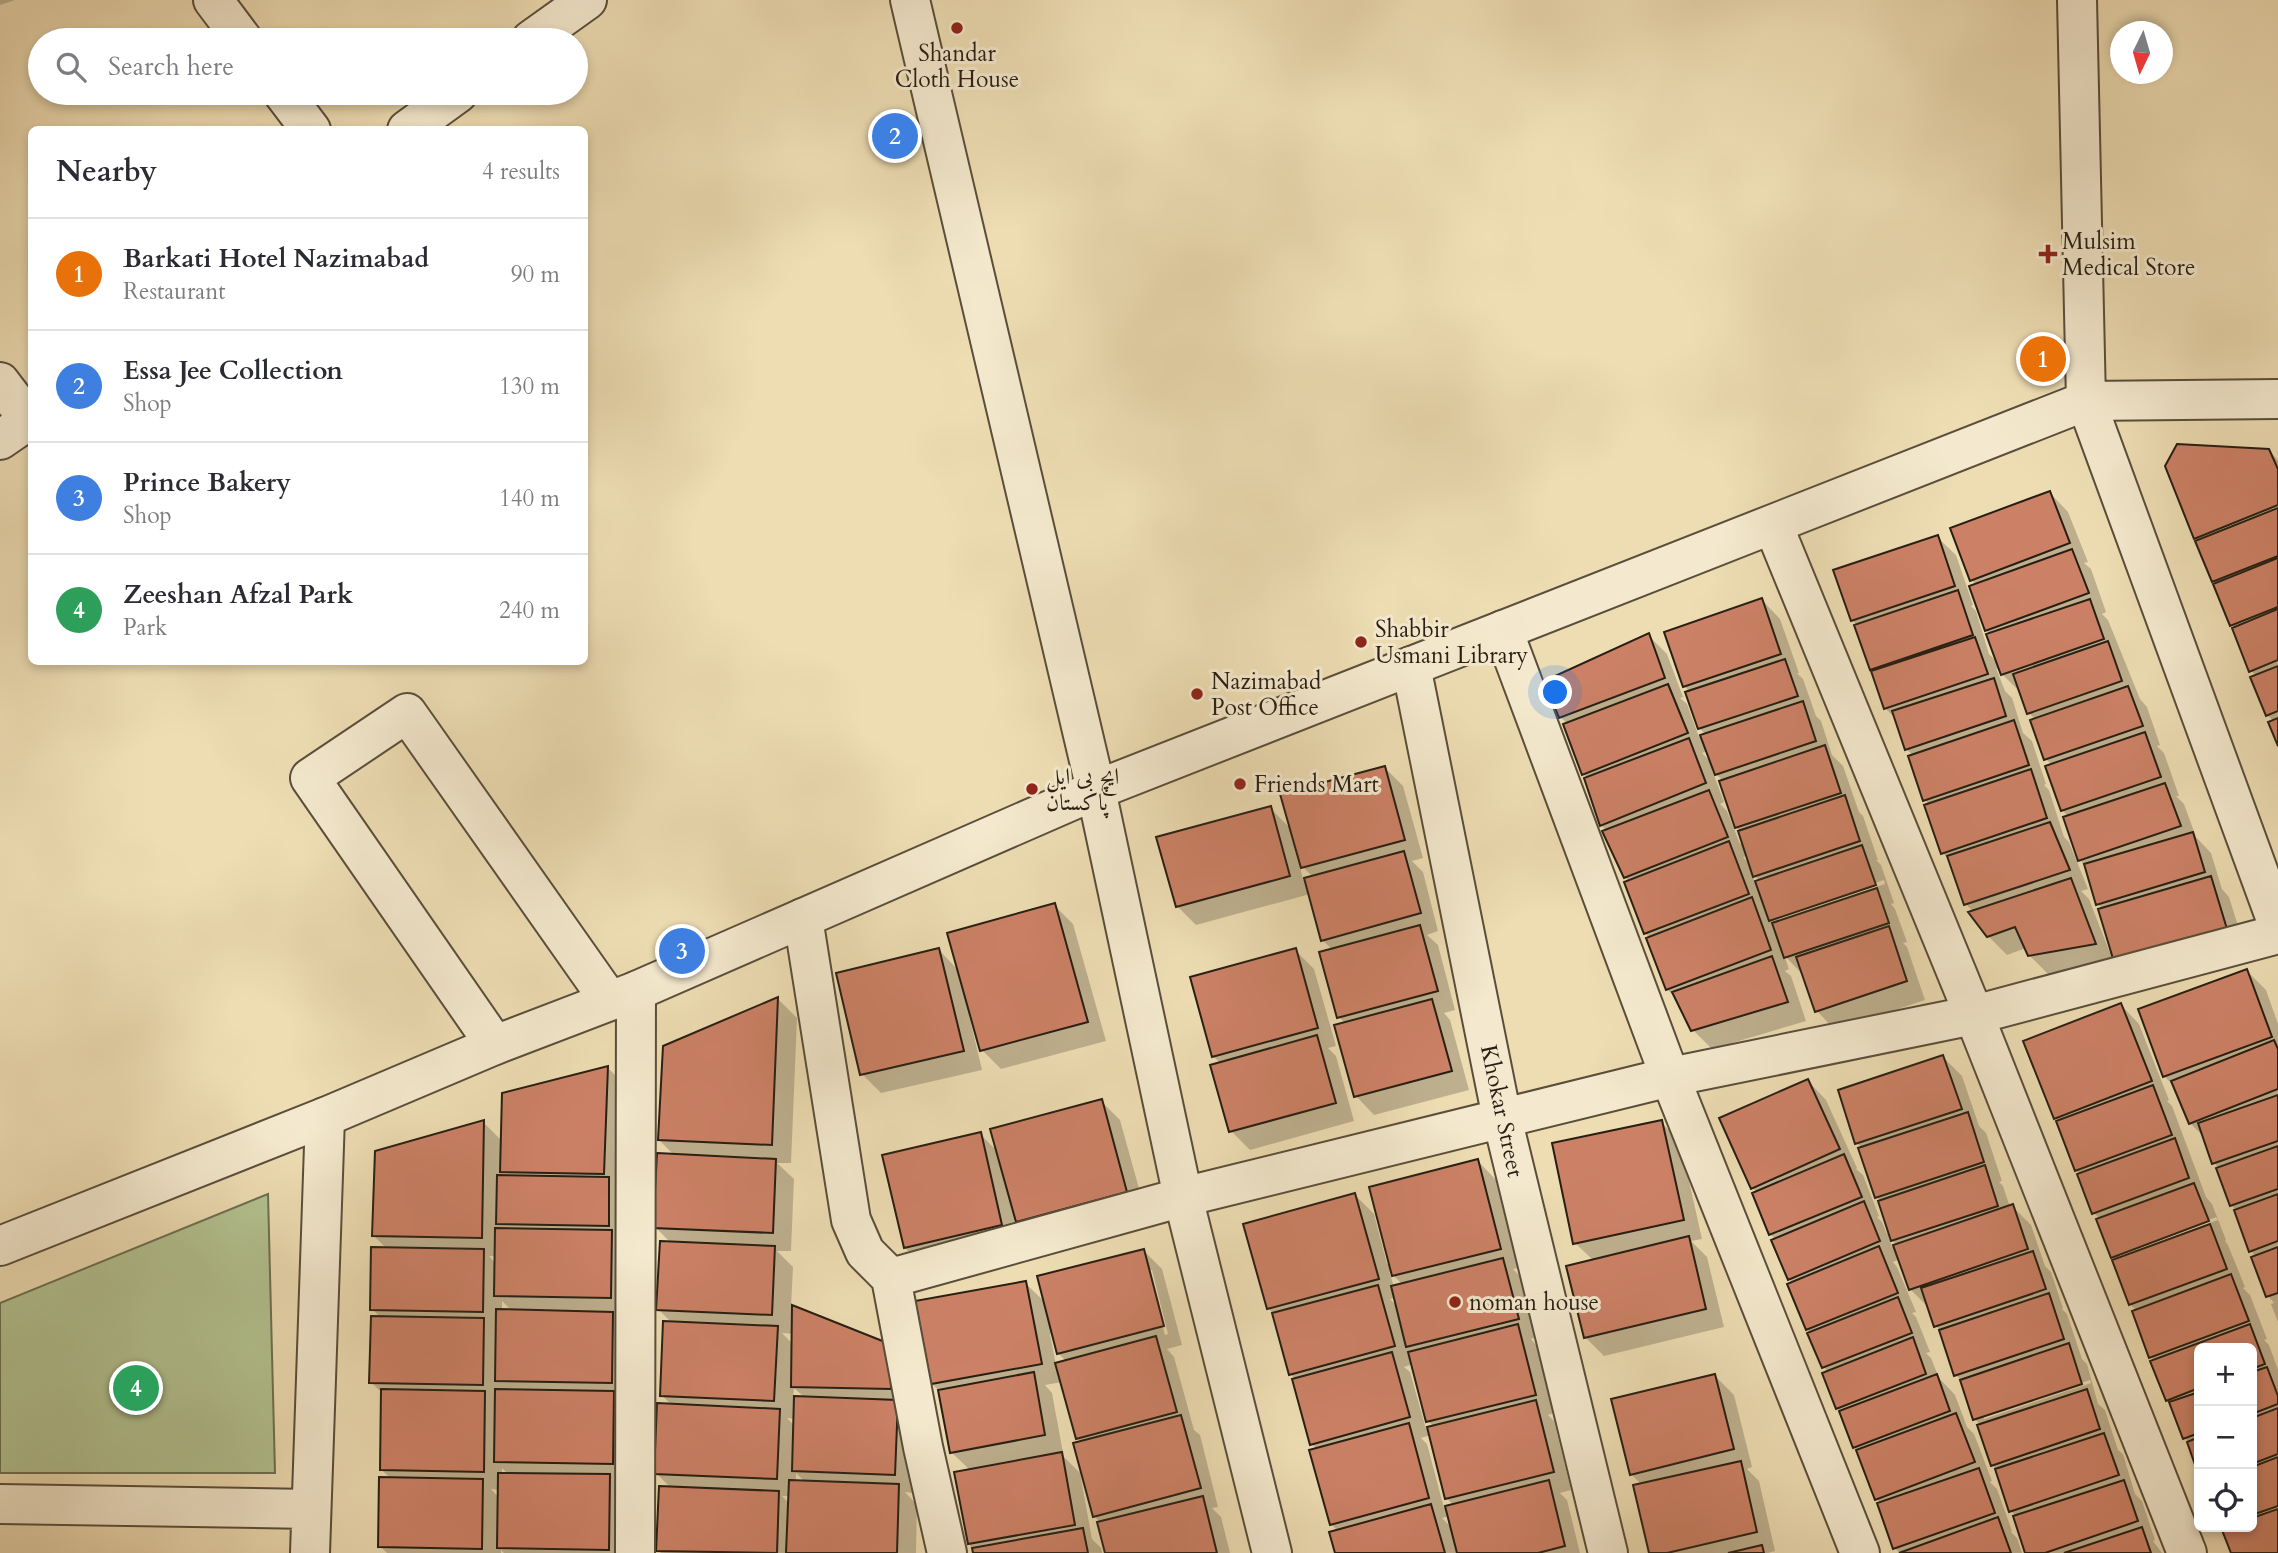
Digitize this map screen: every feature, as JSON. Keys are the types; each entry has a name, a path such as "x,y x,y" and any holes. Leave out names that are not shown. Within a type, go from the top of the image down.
{"street":[{"path":"213,0 234,28"},
{"path":"548,28 587,0"},
{"path":"910,0 1096,790 1183,1197 1272,1553"},
{"path":"2077,0 2086,401 2278,925"},
{"path":"292,105 308,126"},
{"path":"413,126 441,105"},
{"path":"0,382 20,426"},
{"path":"0,1246 622,995 1096,790 2086,401 2278,399"},
{"path":"1773,525 1973,1015 2187,1553"},
{"path":"1503,629 1670,1077 1860,1553"},
{"name":"Khokar Street","path":"1411,666 1502,1118 1608,1553"},
{"path":"495,1045 310,778 407,713 622,995 635,1553"},
{"path":"803,918 851,1220 865,1252 891,1278 923,1447 947,1553"},
{"path":"891,1278 1183,1197 1670,1077 1973,1015 2278,934"},
{"path":"310,1553 325,1117"},
{"path":"922,1553 923,1447"},
{"path":"0,1504 311,1509"}],"green space":[{"path":"268,1194 275,1473 0,1473 0,1303"}],"building":[{"path":"2177,444 2269,449 2278,469 2278,505 2194,539 2165,466"},
{"path":"2050,491 2070,543 1970,581 1950,528"},
{"path":"2278,508 2278,556 2212,582 2195,541"},
{"path":"1938,535 1955,586 1851,621 1833,570"},
{"path":"2072,549 2089,593 1985,631 1969,586"},
{"path":"2278,558 2278,607 2230,626 2213,584"},
{"path":"1958,590 1973,635 1870,670 1854,625"},
{"path":"1762,598 1781,654 1683,687 1664,632"},
{"path":"2090,599 2104,639 2001,675 1986,634"},
{"path":"2278,609 2278,660 2249,672 2232,628"},
{"path":"1649,633 1665,678 1559,718 1544,681"},
{"path":"1975,637 1988,674 1884,709 1871,671"},
{"path":"2108,641 2122,681 2027,714 2013,674"},
{"path":"1785,659 1798,696 1698,729 1685,692"},
{"path":"2278,666 2278,711 2266,716 2250,677"},
{"path":"1994,678 2006,716 1905,750 1892,711"},
{"path":"1668,684 1688,733 1582,775 1563,724"},
{"path":"2128,686 2143,726 2044,760 2030,720"},
{"path":"1803,701 1816,741 1715,775 1700,735"},
{"path":"2278,718 2278,746 2268,722"},
{"path":"2014,720 2029,765 1923,801 1908,756"},
{"path":"2145,732 2161,777 2061,811 2045,766"},
{"path":"1689,738 1706,783 1600,826 1584,778"},
{"path":"1825,745 1841,793 1735,828 1719,781"},
{"path":"1385,766 1405,840 1301,868 1280,794"},
{"path":"2031,769 2047,818 1941,854 1924,805"},
{"path":"2165,783 2181,826 2078,861 2063,817"},
{"path":"1709,790 1728,837 1624,878 1602,831"},
{"path":"1845,795 1860,841 1753,877 1738,831"},
{"path":"1271,806 1290,876 1176,907 1156,837"},
{"path":"2050,822 2070,870 1964,905 1947,856"},
{"path":"2193,832 2205,872 2096,905 2084,864"},
{"path":"1729,841 1749,894 1644,934 1624,882"},
{"path":"1862,845 1876,885 1769,921 1755,881"},
{"path":"1404,851 1421,913 1321,941 1304,878"},
{"path":"2211,876 2227,929 2114,962 2098,909"},
{"path":"2071,878 2096,944 2028,956 2015,927 1987,937 1968,912"},
{"path":"1877,888 1889,923 1784,958 1772,923"},
{"path":"1752,897 1771,950 1666,990 1646,938"},
{"path":"1055,903 1088,1022 980,1051 947,933"},
{"path":"1420,925 1438,991 1337,1018 1319,952"},
{"path":"1889,926 1907,981 1815,1012 1796,957"},
{"path":"939,948 964,1051 860,1075 836,973"},
{"path":"1296,948 1318,1028 1212,1057 1190,977"},
{"path":"1772,956 1788,1002 1691,1031 1672,992"},
{"path":"2247,969 2272,1037 2163,1077 2138,1009"},
{"path":"778,997 772,1145 658,1140 663,1046"},
{"path":"1432,999 1452,1071 1354,1097 1334,1025"},
{"path":"2121,1003 2152,1081 2054,1119 2023,1041"},
{"path":"1317,1035 1336,1103 1229,1132 1210,1065"},
{"path":"2274,1040 2278,1049 2278,1089 2189,1124 2171,1081"},
{"path":"1943,1055 1962,1109 1855,1144 1838,1090"},
{"path":"608,1066 604,1174 500,1172 502,1093"},
{"path":"1808,1079 1840,1149 1751,1189 1719,1118"},
{"path":"2153,1085 2172,1135 2075,1171 2056,1121"},
{"path":"2278,1095 2278,1141 2212,1164 2198,1123"},
{"path":"1102,1099 1127,1192 1016,1222 990,1129"},
{"path":"1968,1112 1984,1162 1875,1198 1858,1148"},
{"path":"484,1120 482,1238 372,1236 375,1151"},
{"path":"1662,1120 1684,1220 1573,1244 1552,1143"},
{"path":"981,1132 1002,1225 904,1248 882,1155"},
{"path":"2175,1138 2189,1178 2092,1214 2077,1174"},
{"path":"2278,1146 2278,1189 2230,1206 2216,1168"},
{"path":"657,1153 776,1159 773,1233 653,1228"},
{"path":"1844,1154 1862,1197 1769,1235 1752,1193"},
{"path":"1478,1159 1501,1249 1392,1276 1369,1187"},
{"path":"1985,1165 1998,1206 1891,1241 1878,1201"},
{"path":"497,1175 609,1177 609,1226 496,1224"},
{"path":"2194,1183 2209,1221 2111,1258 2096,1219"},
{"path":"1355,1193 1379,1279 1267,1309 1243,1224"},
{"path":"2278,1194 2278,1241 2249,1252 2234,1210"},
{"path":"1864,1201 1880,1241 1788,1280 1771,1240"},
{"path":"2013,1204 2028,1249 1909,1290 1893,1245"},
{"path":"2210,1224 2227,1269 2129,1305 2112,1260"},
{"path":"495,1228 612,1230 611,1298 494,1296"},
{"path":"1689,1236 1706,1309 1584,1338 1566,1266"},
{"path":"660,1241 775,1246 772,1315 656,1310"},
{"path":"1879,1246 1898,1293 1806,1330 1787,1284"},
{"path":"371,1247 484,1249 483,1312 370,1310"},
{"path":"2278,1247 2278,1293 2266,1297 2251,1257"},
{"path":"1144,1249 1164,1326 1057,1354 1037,1276"},
{"path":"2033,1251 2046,1289 1934,1327 1921,1288"},
{"name":"noman house","path":"1503,1258 1519,1319 1406,1347 1391,1286"},
{"path":"2231,1274 2249,1321 2149,1358 2132,1311"},
{"path":"1026,1281 1042,1364 931,1384 915,1301"},
{"path":"1378,1285 1395,1346 1289,1375 1272,1313"},
{"path":"2049,1293 2064,1339 1954,1376 1939,1330"},
{"path":"1898,1297 1912,1333 1822,1368 1807,1333"},
{"path":"792,1305 890,1344 891,1389 791,1387"},
{"path":"496,1309 613,1312 612,1383 495,1381"},
{"path":"371,1316 484,1318 483,1385 369,1383"},
{"path":"663,1321 778,1326 774,1401 660,1396"},
{"path":"1518,1324 1536,1395 1426,1422 1408,1352"},
{"path":"2250,1324 2265,1364 2257,1367 2257,1343 2199,1343"},
{"path":"1156,1336 1177,1412 1076,1439 1055,1363"},
{"path":"1913,1337 1926,1374 1836,1409 1822,1373"},
{"path":"2069,1343 2082,1384 1973,1420 1960,1380"},
{"path":"2194,1345 2194,1390 2166,1401 2150,1361"},
{"path":"1392,1352 1410,1417 1310,1445 1292,1379"},
{"path":"2267,1367 2278,1396 2278,1404 2257,1412 2257,1406 2257,1370"},
{"path":"1034,1372 1045,1435 950,1453 938,1390"},
{"path":"1715,1374 1734,1449 1630,1475 1611,1399"},
{"path":"1937,1374 1950,1411 1853,1448 1839,1411"},
{"path":"381,1389 485,1391 484,1472 380,1470"},
{"path":"495,1389 614,1391 613,1464 494,1462"},
{"path":"2087,1389 2100,1429 1991,1466 1977,1425"},
{"path":"2194,1394 2194,1435 2183,1439 2169,1402"},
{"path":"794,1396 898,1400 895,1475 792,1471"},
{"path":"1536,1400 1554,1472 1445,1499 1427,1427"},
{"path":"657,1403 780,1409 777,1479 654,1474"},
{"path":"2278,1408 2278,1454 2257,1462 2257,1416"},
{"path":"1956,1413 1975,1462 1875,1500 1856,1450"},
{"path":"1181,1415 1201,1488 1093,1517 1073,1443"},
{"path":"1409,1423 1429,1498 1330,1525 1309,1450"},
{"path":"2104,1433 2119,1475 2009,1512 1995,1469"},
{"path":"2194,1439 2194,1462 2187,1442"},
{"path":"1062,1452 1075,1525 968,1544 954,1472"},
{"path":"2278,1457 2278,1506 2257,1513 2257,1469 2257,1465"},
{"path":"1741,1461 1757,1532 1667,1553 1649,1553 1633,1485"},
{"path":"1979,1468 1995,1513 1893,1549 1877,1503"},
{"path":"498,1473 610,1474 609,1550 497,1548"},
{"path":"379,1477 483,1479 482,1549 378,1547"},
{"path":"789,1480 899,1484 897,1553 786,1553"},
{"path":"1549,1480 1565,1546 1538,1553 1457,1553 1445,1506"},
{"path":"2124,1480 2138,1521 2045,1553 2025,1553 2013,1516"},
{"path":"659,1486 779,1491 777,1553 656,1551"},
{"path":"1203,1496 1217,1553 1105,1553 1097,1522"},
{"path":"1431,1504 1445,1553 1335,1553 1329,1532"},
{"path":"2278,1509 2278,1553 2231,1553 2223,1532 2257,1532 2257,1516"},
{"path":"1998,1517 2011,1553 1899,1553"},
{"path":"2142,1527 2151,1553 2064,1553"},
{"path":"1083,1528 1088,1553 973,1553 972,1548"},
{"path":"1762,1545 1764,1553 1728,1553"}],"place":[{"name":"Shandar Cloth House","path":"957,28"},
{"name":"Essa Jee Collection","path":"895,136"},
{"name":"Mulsim Medical Store","path":"2048,254"},
{"name":"Barkati Hotel Nazimabad","path":"2043,359"},
{"name":"Shabbir Usmani Library","path":"1361,642"},
{"name":"Nazimabad Post Office","path":"1197,694"},
{"name":"Friends Mart","path":"1240,784"},
{"name":"ایچ بی ایل پاکستان","path":"1032,789"},
{"name":"Prince Bakery","path":"682,951"},
{"name":"noman house","path":"1455,1302"},
{"name":"Zeeshan Afzal Park","path":"136,1388"}]}
